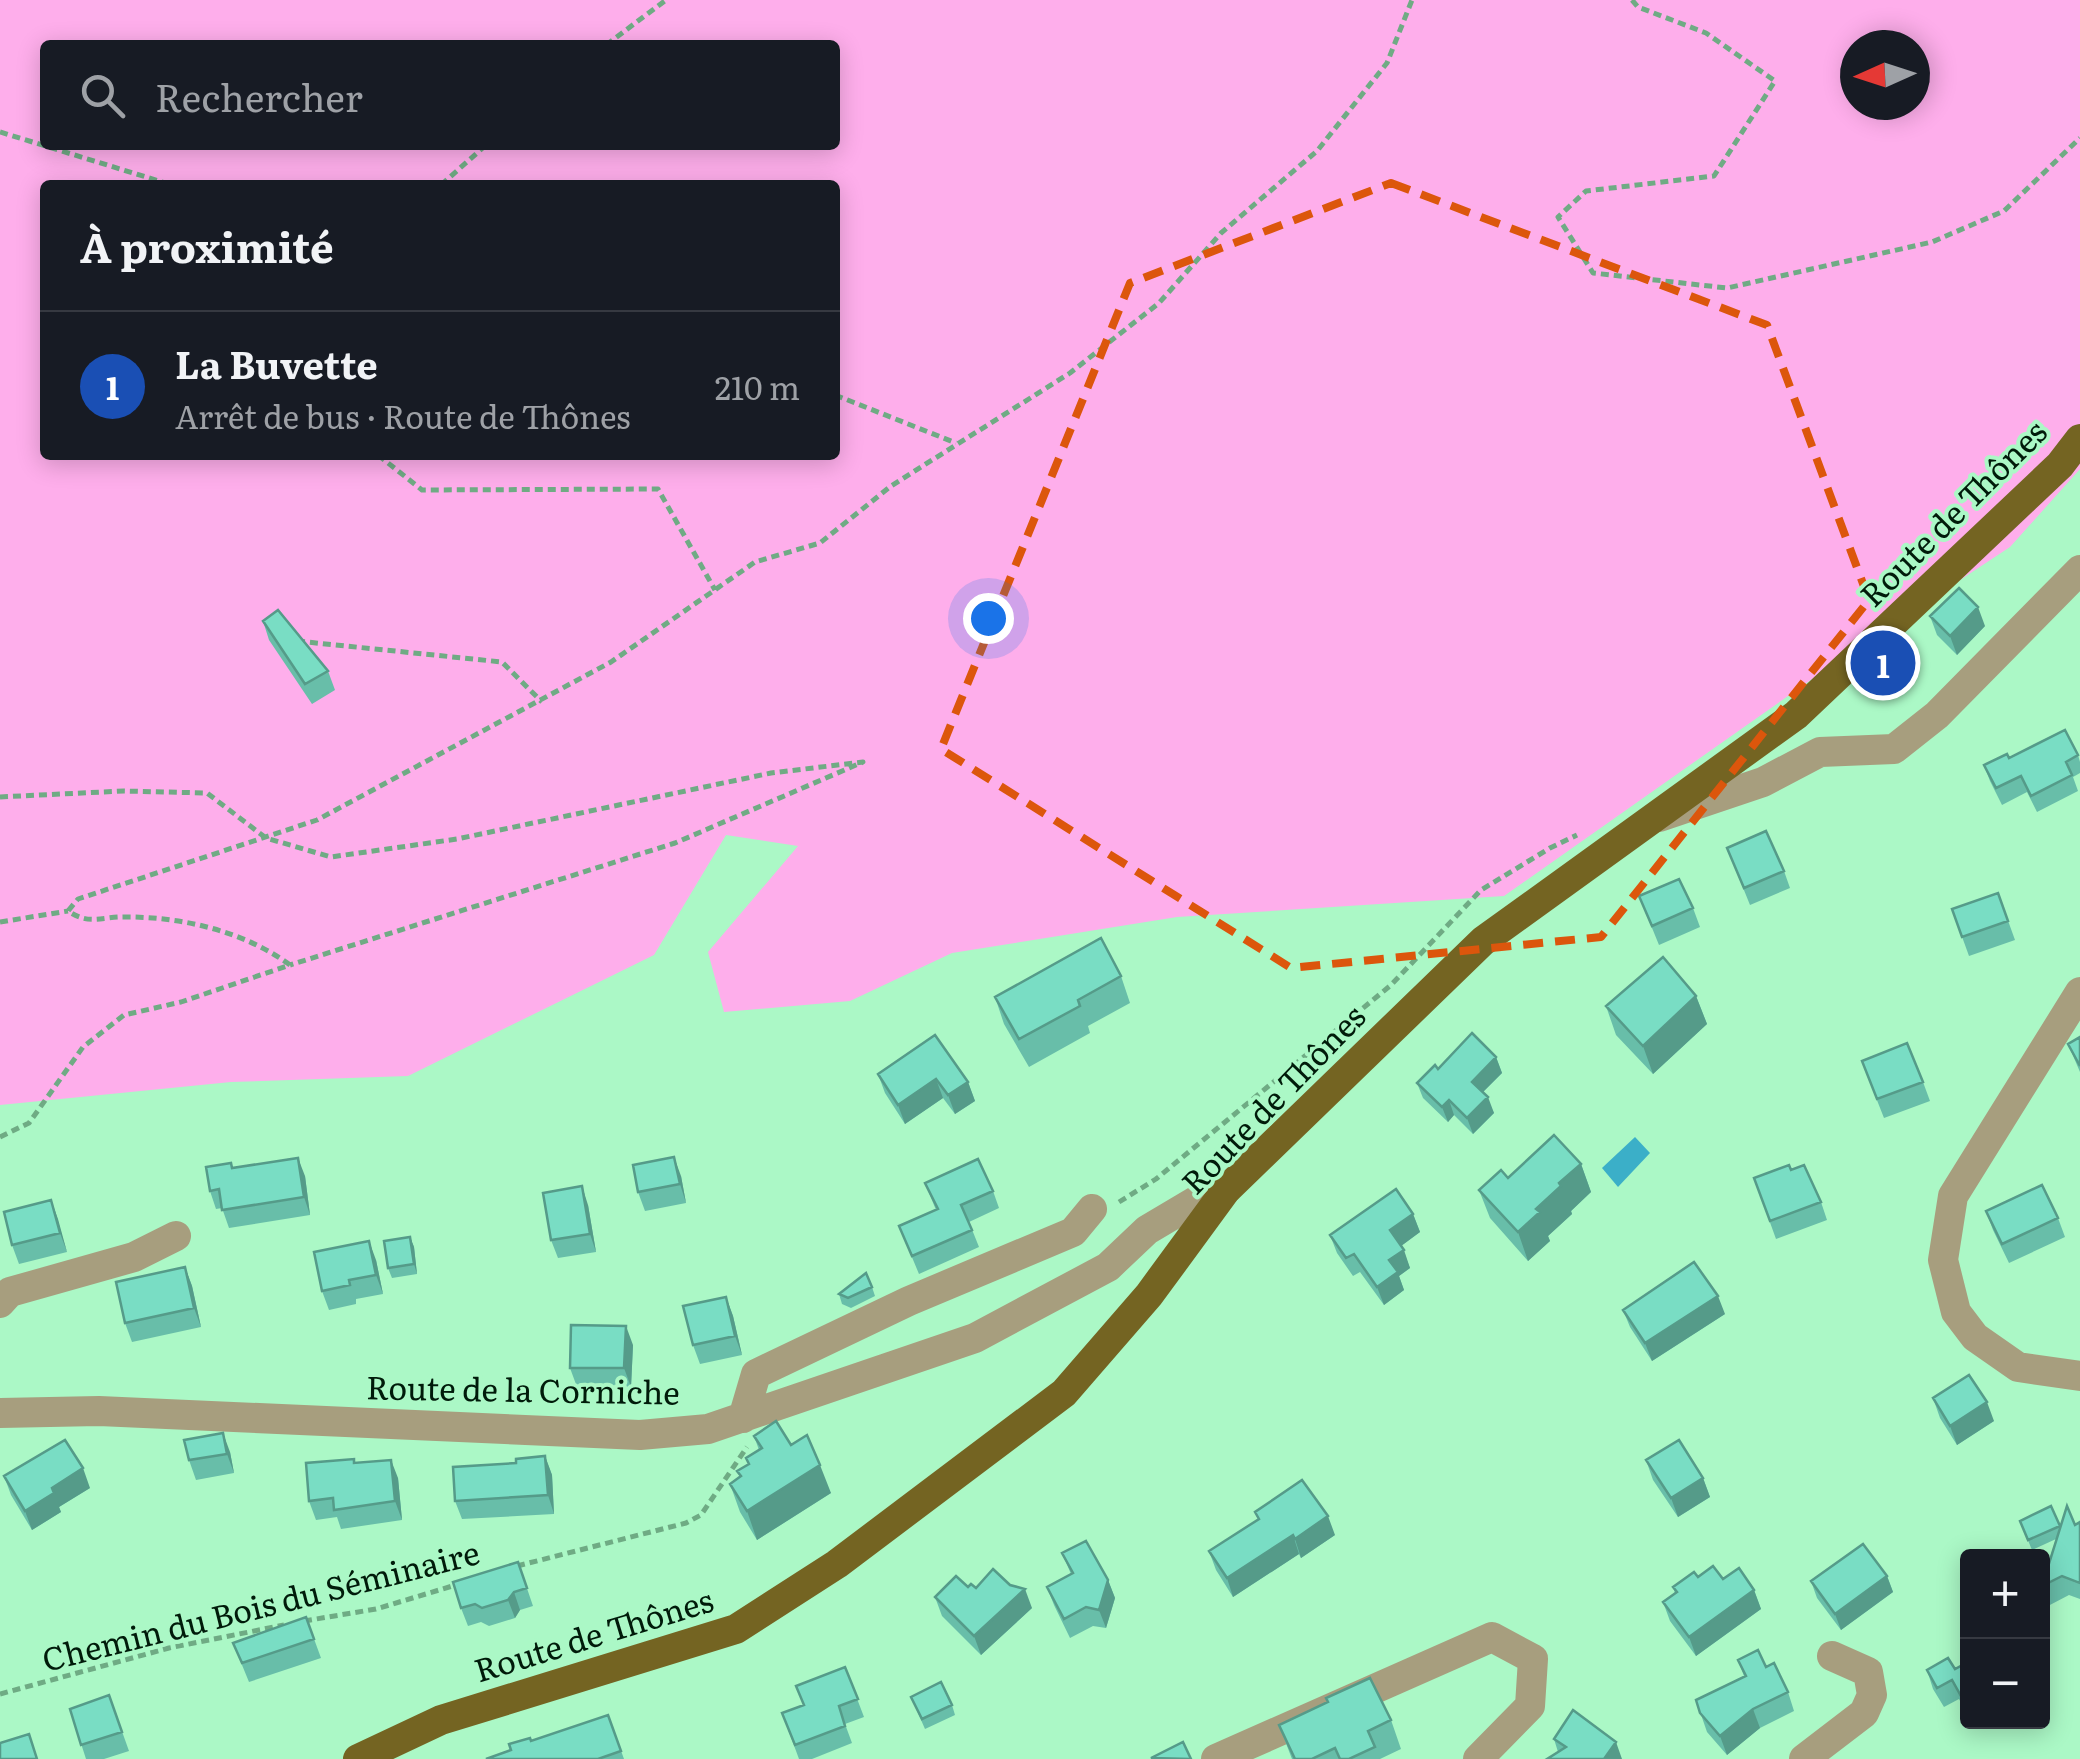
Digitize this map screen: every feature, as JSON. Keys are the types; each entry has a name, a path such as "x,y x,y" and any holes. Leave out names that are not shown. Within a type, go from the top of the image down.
{"main road":[{"name":"Route de Thônes","path":"358,1759 441,1720 736,1629 820,1575 1064,1392 1149,1295 1226,1190 1483,941 1810,702 2060,465 2080,439"}],"street":[{"path":"1652,820 1763,782 1820,752 1894,749 1937,715 2080,570"},
{"path":"1810,702 1820,752"},
{"path":"2080,992 1953,1196 1943,1260 1956,1312 1975,1337 2018,1367 2080,1376"},
{"name":"Route de la Corniche","path":"0,1413 99,1411 640,1435 708,1429 975,1338 1108,1267 1146,1230 1206,1195 1226,1190"},
{"path":"755,1414 756,1374 910,1301 1073,1232 1092,1209"},
{"path":"0,1303 10,1292 134,1257 176,1236"},
{"path":"1216,1759 1492,1637 1532,1659 1530,1706 1478,1759"},
{"path":"1804,1759 1864,1713 1872,1695 1868,1672 1832,1656"}],"path":[{"path":"613,40 666,0"},
{"path":"0,922 68,911 78,899 318,820 542,702 641,641 754,562 820,543 891,486 1070,373 1158,303 1221,233 1317,151 1387,63 1412,0"},
{"path":"1632,0 1638,8 1706,32 1775,82 1714,176 1586,191 1558,217 1592,273 1727,288 1932,242 2004,211 2080,138"},
{"path":"0,132 40,144"},
{"path":"58,150 156,180"},
{"path":"447,180 480,150"},
{"path":"840,397 956,443"},
{"path":"384,460 422,490 658,488 714,590"},
{"path":"291,640 502,662 542,702"},
{"path":"0,797 124,791 208,794 266,838 331,857 457,839 771,773 863,762 675,842 181,1002 124,1015 83,1047 30,1123 0,1136"},
{"path":"68,911 82,920 128,916 205,926 262,944 290,965"},
{"name":"Chemin du Bois du Séminaire","path":"503,1570 686,1523 700,1515 724,1485 755,1414"},
{"name":"Chemin du Bois du Séminaire","path":"305,1621 376,1609 466,1582"},
{"name":"Chemin du Bois du Séminaire","path":"0,1694 170,1648 286,1625"}],"highlighted area":[{"path":"1391,183 1767,325 1869,600 1601,937 1291,968 941,749 1130,283"}],"shaded area":[{"path":"0,0 2080,0 2080,469 2010,547 1842,658 1504,896 1177,917 952,953 850,1001 724,1012 708,952 798,846 726,835 654,955 408,1076 231,1082 0,1105"}],"water":[{"path":"1635,1137 1650,1153 1618,1187 1602,1168"}],"building":[{"path":"1959,588 1978,607 1950,636 1930,616"},
{"path":"278,610 328,671 305,684 263,621"},
{"path":"2065,730 2078,755 2066,762 2072,775 2031,796 2021,776 1996,788 1984,765 2007,754 2009,758"},
{"path":"1766,831 1784,871 1744,888 1727,848"},
{"path":"1679,879 1693,908 1652,926 1639,896"},
{"path":"1998,893 2008,921 1962,937 1952,909"},
{"path":"1101,938 1121,976 1078,1000 1080,1006 1019,1039 995,997"},
{"path":"1663,957 1696,996 1643,1046 1606,1006"},
{"path":"1472,1033 1496,1057 1472,1082 1488,1097 1467,1118 1449,1100 1442,1107 1417,1083 1435,1065 1438,1069"},
{"path":"935,1035 968,1082 948,1095 936,1079 898,1105 878,1074"},
{"path":"2080,1037 2080,1066 2068,1044"},
{"path":"1907,1043 1923,1082 1877,1099 1862,1061"},
{"path":"1554,1135 1581,1164 1559,1183 1561,1186 1536,1209 1540,1212 1518,1232 1479,1190 1501,1170 1508,1178"},
{"path":"674,1157 680,1184 638,1192 633,1165"},
{"path":"298,1158 304,1197 222,1210 219,1189 210,1191 206,1167 231,1163 232,1168"},
{"path":"978,1159 993,1191 961,1205 972,1230 912,1256 899,1226 938,1209 925,1183"},
{"path":"1789,1165 1791,1170 1804,1165 1821,1202 1770,1221 1754,1178"},
{"path":"2042,1185 2058,1218 2002,1244 1986,1211"},
{"path":"582,1186 590,1234 551,1240 543,1193"},
{"path":"1396,1189 1413,1214 1390,1230 1404,1250 1389,1260 1398,1272 1377,1287 1354,1254 1346,1258 1330,1235"},
{"path":"51,1200 60,1233 12,1245 4,1212"},
{"path":"410,1237 414,1264 388,1268 384,1241"},
{"path":"369,1241 376,1275 322,1291 314,1252"},
{"path":"1694,1262 1718,1296 1645,1343 1623,1310"},
{"path":"185,1267 194,1308 125,1323 116,1282"},
{"path":"866,1273 872,1287 848,1298 839,1294"},
{"path":"726,1297 735,1336 693,1345 683,1306"},
{"path":"571,1325 626,1326 624,1368 570,1368"},
{"path":"1969,1375 1987,1402 1950,1426 1933,1398"},
{"path":"776,1421 791,1445 807,1435 820,1465 747,1511 730,1484 741,1476 737,1471 749,1464 746,1458 762,1448 754,1436"},
{"path":"223,1433 227,1454 189,1460 184,1440"},
{"path":"65,1440 83,1468 25,1511 4,1476"},
{"path":"1679,1440 1703,1478 1671,1498 1646,1460"},
{"path":"545,1456 548,1495 455,1501 453,1467 516,1463 516,1459"},
{"path":"354,1459 354,1463 391,1460 395,1501 334,1510 333,1498 309,1501 306,1463"},
{"path":"1302,1480 1328,1516 1227,1578 1209,1551 1259,1519 1255,1512"},
{"path":"2051,1506 2060,1526 2028,1540 2020,1521"},
{"path":"2067,1506 2075,1525 2080,1522 2080,1583 2062,1576 2050,1582 2050,1560"},
{"path":"1086,1541 1108,1580 1099,1610 1086,1607 1064,1619 1047,1587 1073,1573 1062,1553"},
{"path":"1863,1544 1887,1576 1835,1614 1811,1581"},
{"path":"518,1562 527,1588 514,1592 508,1600 482,1608 475,1604 461,1608 453,1582"},
{"path":"1713,1566 1723,1579 1739,1568 1754,1590 1689,1637 1663,1602 1677,1592 1673,1587 1694,1572 1698,1577"},
{"path":"993,1569 1010,1585 1025,1589 974,1636 935,1597 956,1576 968,1587 971,1584 976,1588"},
{"path":"306,1617 314,1639 242,1663 233,1643"},
{"path":"1758,1650 1766,1667 1774,1663 1788,1692 1753,1709 1720,1736 1700,1713 1696,1700 1746,1676 1738,1660"},
{"path":"1948,1658 1955,1669 1960,1666 1960,1694 1952,1680 1937,1688 1927,1670"},
{"path":"845,1667 858,1699 839,1706 845,1726 795,1745 782,1713 804,1705 796,1686"},
{"path":"1370,1678 1391,1720 1368,1731 1375,1747 1349,1759 1340,1759 1335,1748 1312,1759 1295,1759 1279,1725"},
{"path":"941,1682 952,1705 922,1719 911,1697"},
{"path":"109,1695 122,1732 81,1745 70,1709"},
{"path":"1573,1710 1616,1742 1604,1759 1547,1759 1566,1747 1554,1739"},
{"path":"608,1715 621,1751 598,1759 486,1759 511,1750 509,1744 530,1738 531,1741"},
{"path":"29,1734 37,1759 0,1759 0,1743"},
{"path":"1183,1742 1191,1759 1151,1758"}],"place":[{"name":"La Buvette","path":"1883,663"}]}
